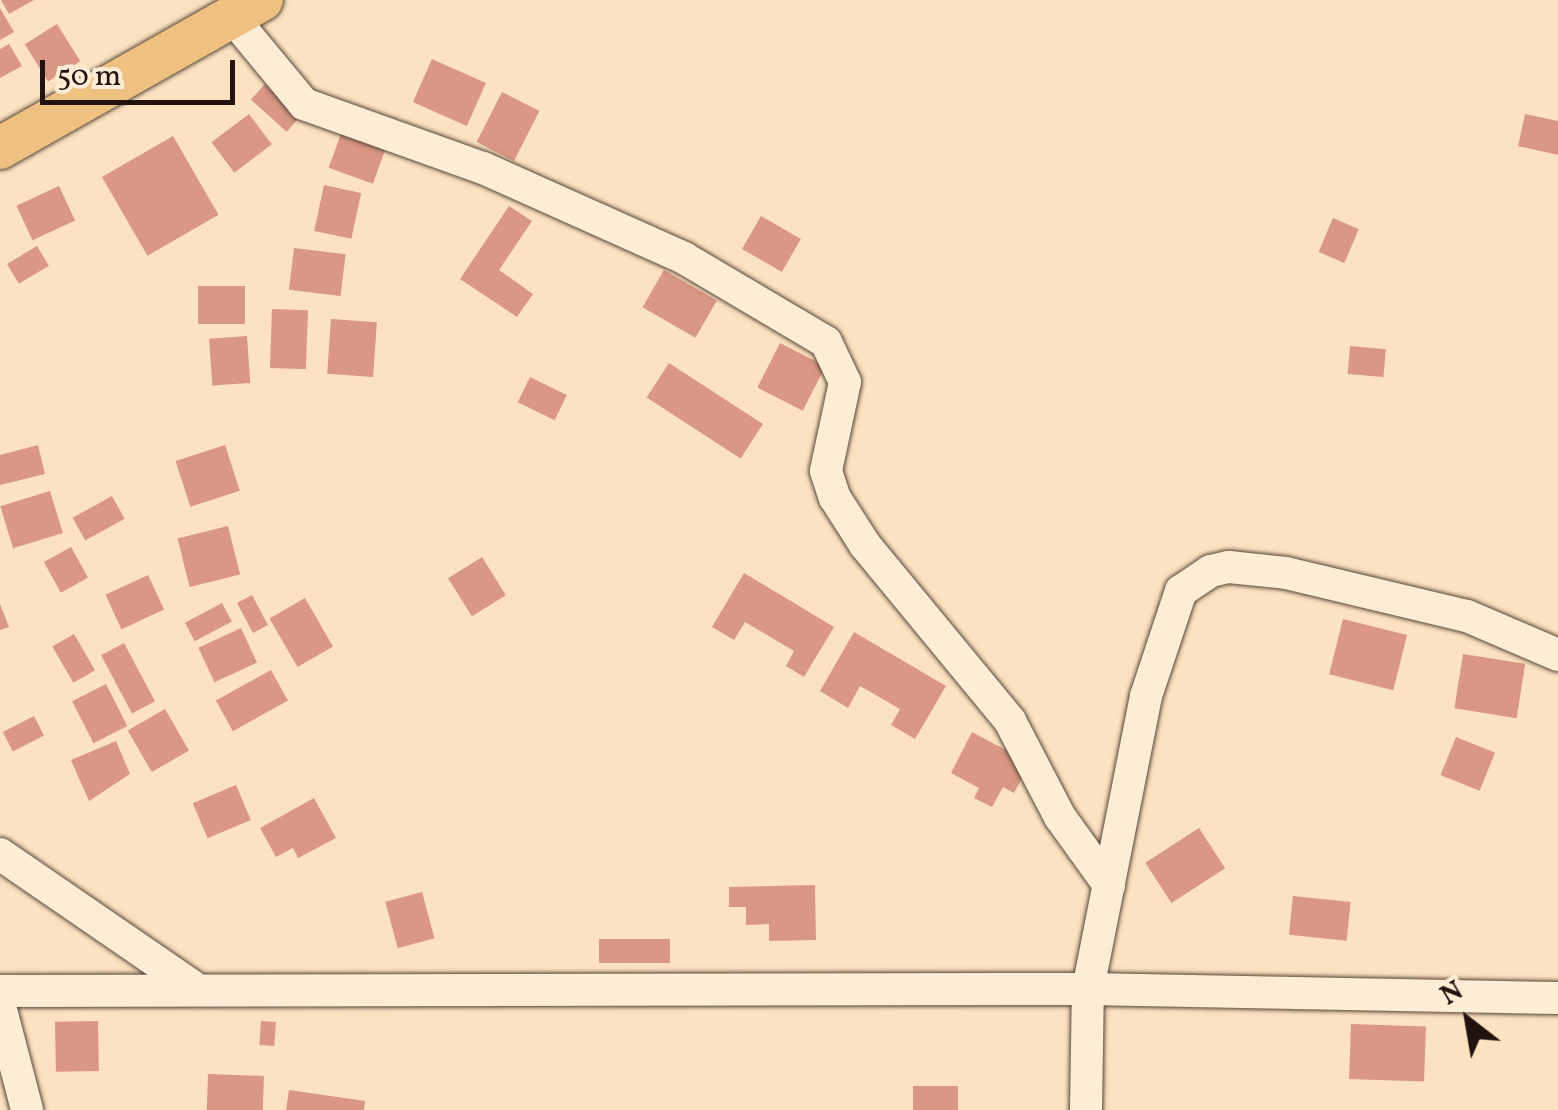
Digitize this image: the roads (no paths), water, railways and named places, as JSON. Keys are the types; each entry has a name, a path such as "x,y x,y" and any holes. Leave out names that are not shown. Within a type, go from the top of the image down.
{"main road":[{"path":"0,148 247,8"}],"street":[{"path":"247,8 280,82 304,104 483,168 684,258 826,342 845,382 826,471 834,498 865,545 1010,721 1060,816 1108,885"},
{"path":"1086,1110 1088,989 1146,696 1173,603 1210,571 1286,574 1466,616 1558,655"},
{"path":"0,854 192,986"},
{"path":"0,990 192,986 1088,989 1558,998"},
{"path":"0,1006 26,1110"}]}
